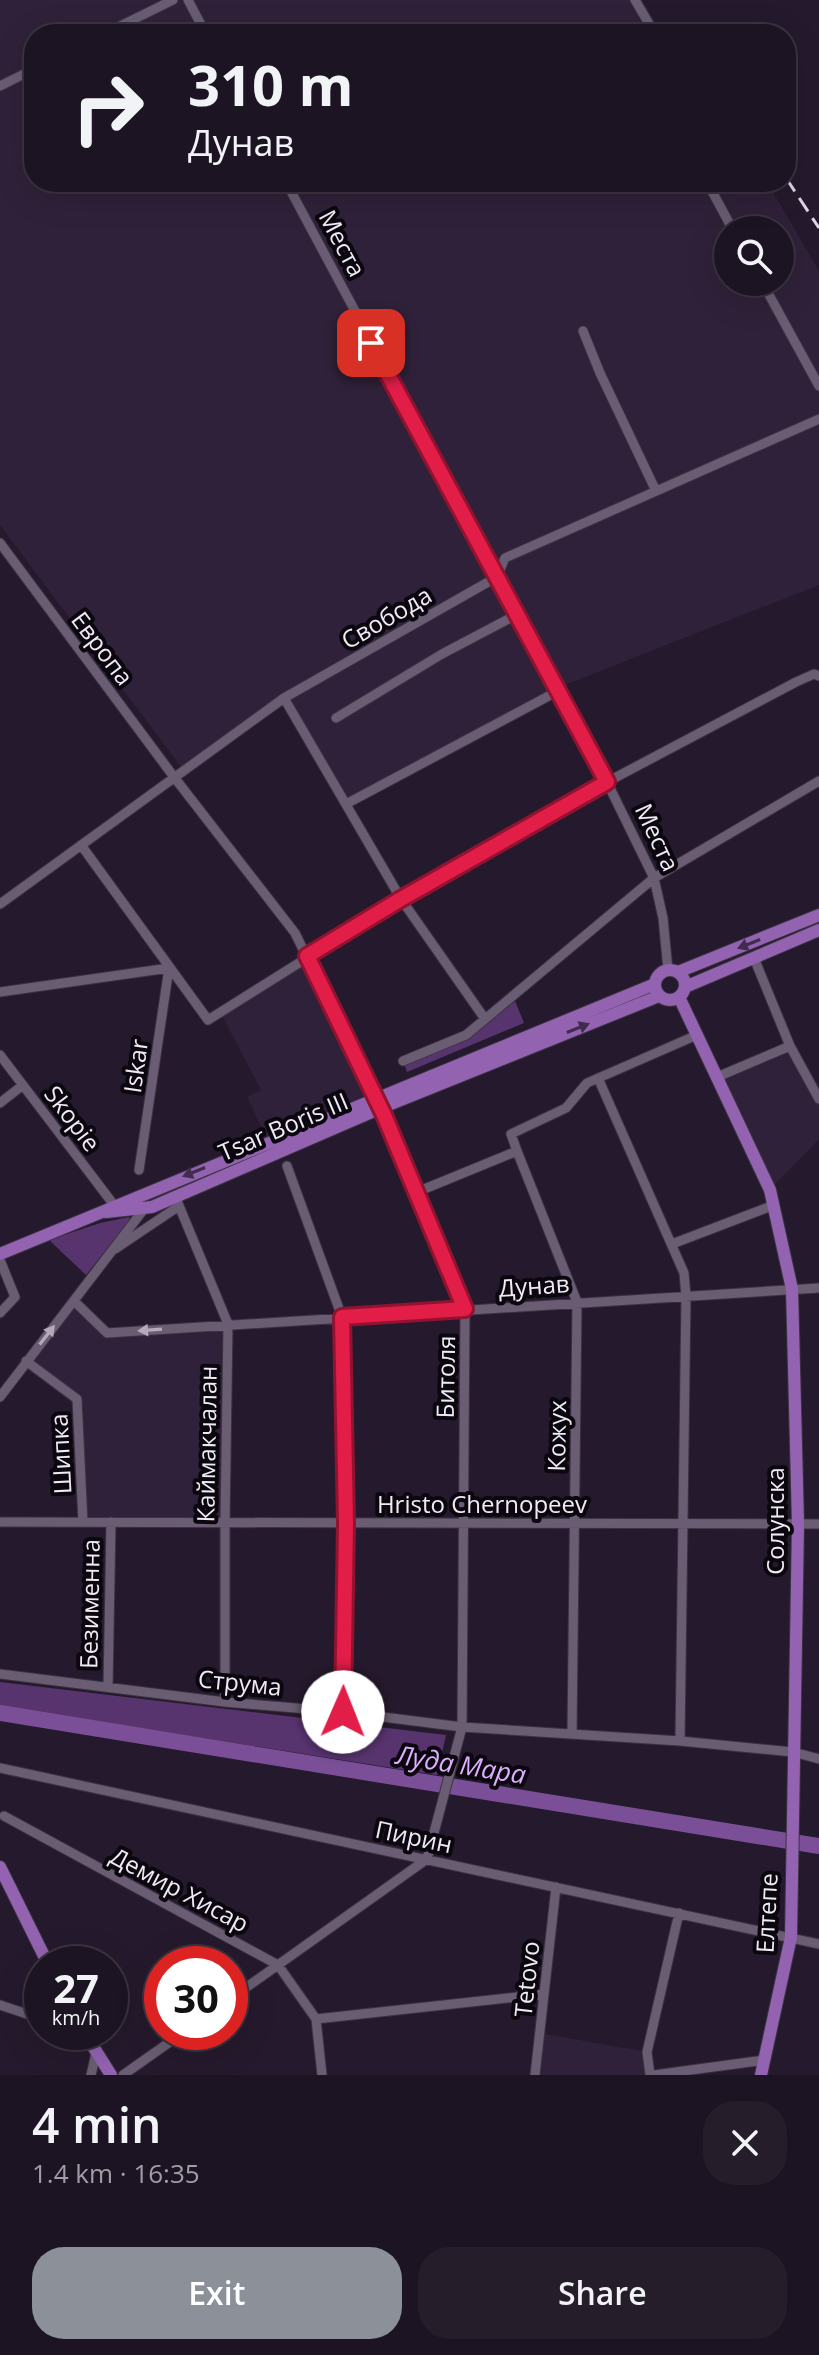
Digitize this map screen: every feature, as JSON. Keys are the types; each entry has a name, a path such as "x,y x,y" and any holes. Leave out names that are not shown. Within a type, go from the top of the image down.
{"main road":[{"path":"819,915 659,974 657,990 669,1000 819,930"},
{"path":"673,971 684,979 682,992 697,1035 764,1175 774,1205 792,1289"},
{"name":"Tsar Boris III","path":"0,1254 146,1192 379,1103 657,990"},
{"name":"Tsar Boris III","path":"148,1208 177,1201 379,1103"},
{"path":"95,1213 148,1208 144,1197 146,1192"},
{"name":"Солунска","path":"792,1289 798,1524 793,1752"},
{"name":"Елтепе","path":"761,2075 791,1937 793,1752"},
{"path":"0,1867 39,1946"},
{"path":"94,2050 111,2075"}],"street":[{"path":"124,24 173,0"},
{"path":"188,0 201,24"},
{"path":"635,0 649,24"},
{"path":"0,86 24,74"},
{"name":"Места","path":"291,192 607,782 654,878 673,971"},
{"path":"712,192 725,216"},
{"path":"770,296 819,386"},
{"path":"583,331 656,491"},
{"name":"Свобода","path":"0,904 284,698 497,577 505,558 819,419"},
{"name":"Европа","path":"0,543 174,777"},
{"path":"336,718 442,654 516,615"},
{"path":"81,845 208,1020 401,899 607,782 796,682 814,674 819,676"},
{"path":"346,804 558,691"},
{"path":"284,698 401,899 485,1019"},
{"name":"Битоля","path":"174,777 295,933 379,1103 465,1309 462,1727 427,1859"},
{"path":"403,1061 466,1035 654,878 819,781"},
{"path":"754,958 790,1046 819,1099"},
{"path":"0,992 169,968"},
{"name":"Iskar","path":"139,1170 169,968"},
{"path":"417,1192 517,1151 511,1134 566,1108 587,1083 697,1035"},
{"path":"717,1077 790,1046"},
{"name":"Skopie","path":"0,1055 114,1205"},
{"path":"598,1078 684,1273 680,1741"},
{"path":"0,1103 23,1085"},
{"name":"Кожух","path":"517,1151 577,1302 572,1733"},
{"path":"287,1166 342,1317 346,1523 343,1712"},
{"path":"110,1252 177,1201"},
{"name":"Каймакчалан","path":"177,1201 228,1324 225,1702"},
{"path":"672,1244 774,1205"},
{"name":"Tsar Boris III","path":"0,1397 110,1252 148,1208"},
{"path":"0,1260 15,1297 0,1313"},
{"name":"Дунав","path":"74,1301 107,1333 819,1288"},
{"name":"Шипка","path":"26,1361 77,1399 83,1522"},
{"name":"Hristo Chernopeev","path":"0,1522 819,1524"},
{"name":"Безименна","path":"108,1687 111,1522"},
{"name":"Струма","path":"0,1674 462,1727 680,1741 793,1752 819,1759"},
{"name":"Пирин","path":"0,1768 819,1944"},
{"name":"Демир Хисар","path":"4,1816 278,1965 316,2019 322,2075"},
{"path":"248,1986 427,1859"},
{"name":"Tetovo","path":"535,2075 556,1887"},
{"path":"679,1913 647,2052 652,2075 765,2060"},
{"path":"316,2019 544,1994"},
{"path":"0,2005 24,2013"},
{"path":"123,2075 158,2050"},
{"path":"91,2075 96,2053"}],"shaded area":[{"path":"0,0 642,0 656,24 24,24 24,192 773,192 787,216 714,216 714,296 794,296 794,228 819,271 819,585 562,686 349,799 286,694 181,767 0,525"},
{"path":"307,956 377,1098 268,1141 247,1097 261,1090 220,1012"},
{"path":"513,996 524,1023 407,1072 403,1061 466,1035"},
{"path":"790,1046 819,1099 819,1139 770,1190 717,1077"},
{"path":"129,1217 130,1220 86,1275 49,1240 100,1223"},
{"path":"74,1301 107,1333 228,1324 225,1522 83,1522 77,1399 26,1361"},
{"path":"0,1682 446,1735 437,1775 0,1706"},
{"path":"540,2033 647,2052 650,2075 535,2075"}],"waterway":[{"name":"Луда Мара","path":"0,1713 819,1846"}],"railway":[{"path":"795,192 819,228"}],"route":[{"path":"343,1712 346,1523 342,1317 465,1309 384,1115 307,956 607,782 371,343"}]}
